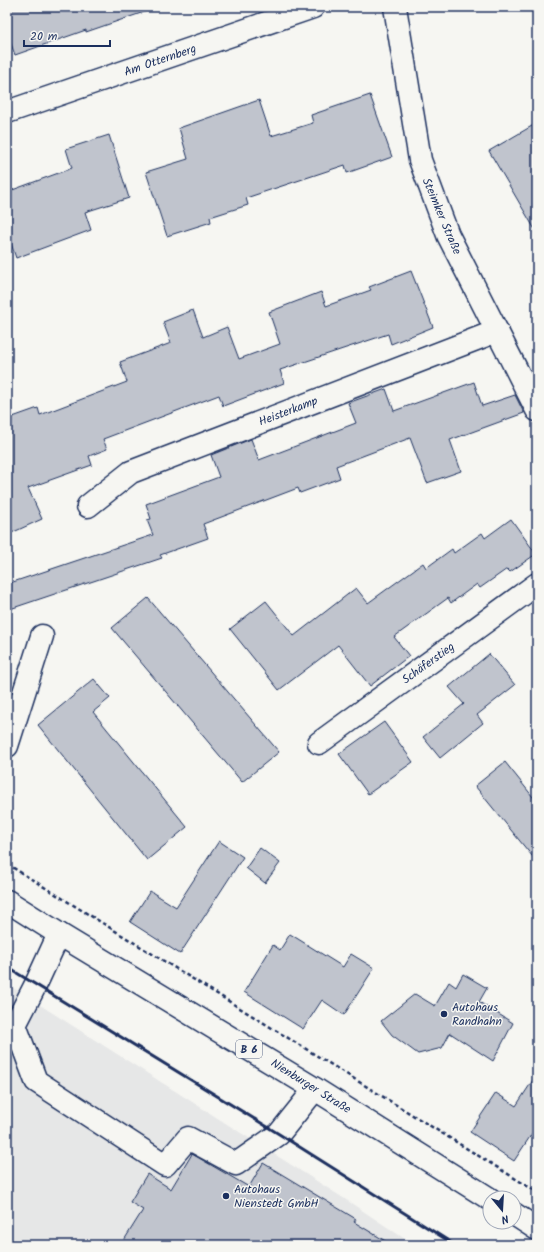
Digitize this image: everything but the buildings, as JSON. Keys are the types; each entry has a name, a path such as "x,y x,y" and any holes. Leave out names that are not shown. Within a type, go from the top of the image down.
{"street":[{"name":"Am Otternberg","path":"7,112 313,7"},
{"name":"Steimker Straße","path":"395,7 420,160 448,235 537,410"},
{"name":"Heisterkamp","path":"88,506 131,472 497,331"},
{"name":"Schäferstieg","path":"319,743 537,584"},
{"path":"7,746 42,636"},
{"name":"Nienburger Straße","path":"7,901 315,1089 482,1194"},
{"path":"59,934 36,984 11,1024 36,1081 165,1165 188,1138 236,1164 279,1134 315,1089"},
{"path":"522,1219 537,1229"}],"path":[{"path":"7,864 537,1192"}],"shaded area":[{"path":"7,984 348,1201 414,1245 7,1245"}],"railway":[{"path":"7,967 279,1134 455,1245"}],"place":[{"name":"Autohaus Randhahn","path":"444,1014"},
{"name":"Autohaus Nienstedt GmbH","path":"226,1196"}]}
